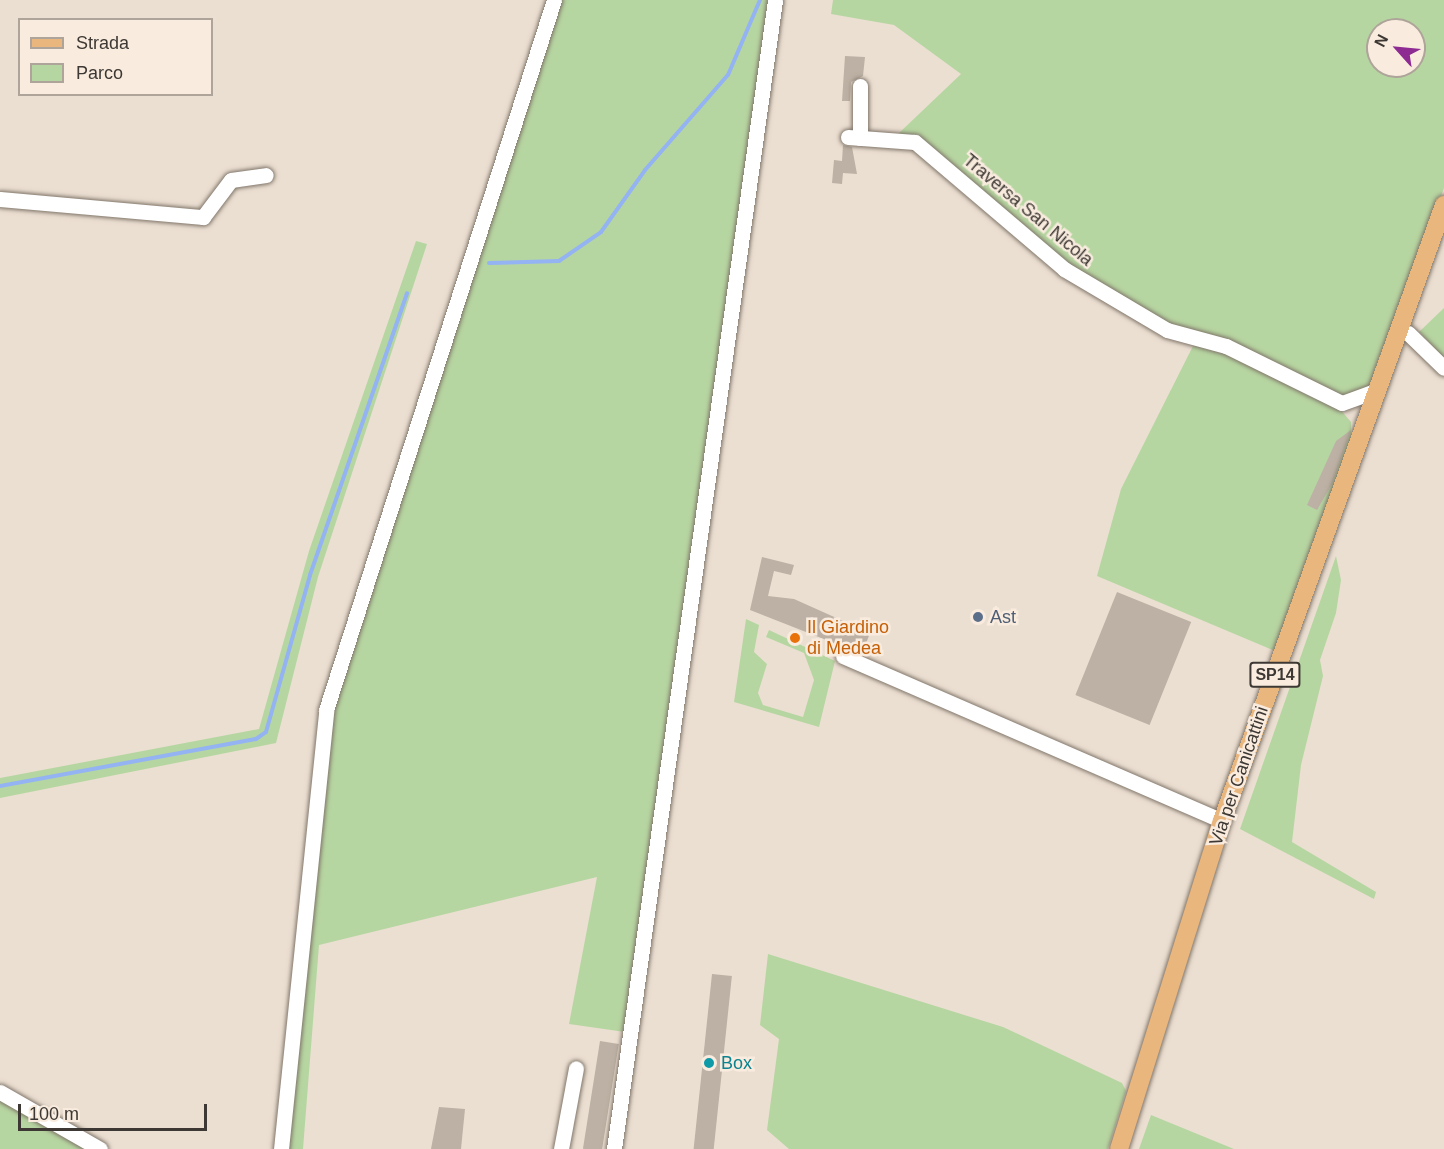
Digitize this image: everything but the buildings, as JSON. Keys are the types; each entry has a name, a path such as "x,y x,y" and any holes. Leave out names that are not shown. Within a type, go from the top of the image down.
{"main road":[{"name":"Via per Canicattini","path":"1119,1149 1222,820 1444,205"},
{"name":"Via per Canicattini","path":"1130,1149 1232,824 1444,235"}],"street":[{"path":"281,1149 326,710 554,0"},
{"path":"614,1149 775,0"},
{"name":"Traversa San Nicola","path":"860,86 854,137 915,142 1064,269 1149,321 1226,346 1342,403 1377,390"},
{"path":"0,199 203,217 231,180 250,173 266,175"},
{"path":"1408,333 1444,368"},
{"path":"843,656 1222,820"},
{"path":"561,1149 576,1068"},
{"path":"0,1092 100,1149"}],"green space":[{"path":"560,0 768,0 693,581 625,1032 569,1024 597,877 319,945 303,1149 285,1149 330,723"},
{"path":"833,0 1444,0 1444,188 1373,383 1349,398 1178,330 1070,267 898,134 961,74 894,25 831,14"},
{"path":"416,241 427,244 318,577 276,743 0,798 0,778 259,729 309,551"},
{"path":"1444,308 1444,358 1419,332"},
{"path":"1194,344 1217,349 1339,408 1351,422 1351,441 1275,651 1097,576 1121,489"},
{"path":"1336,556 1341,580 1336,613 1320,660 1323,676 1301,765 1292,842 1376,892 1374,899 1240,829"},
{"path":"746,619 759,625 754,652 767,664 758,693 763,705 803,717 814,680 804,653 766,637 769,630 835,661 819,727 734,702"},
{"path":"768,954 1003,1027 1122,1083 1126,1091 1108,1149 789,1149 767,1130 779,1039 760,1025"},
{"path":"0,1100 85,1149 0,1149"},
{"path":"1151,1115 1234,1149 1139,1149"}],"waterway":[{"path":"489,263 559,261 601,232 645,170 728,75 760,0"},
{"path":"0,786 256,739 266,732 310,575 407,293"}],"place":[{"name":"Ast","path":"978,617"},
{"name":"Il Giardino di Medea","path":"795,638"},
{"name":"Box","path":"709,1063"}]}
